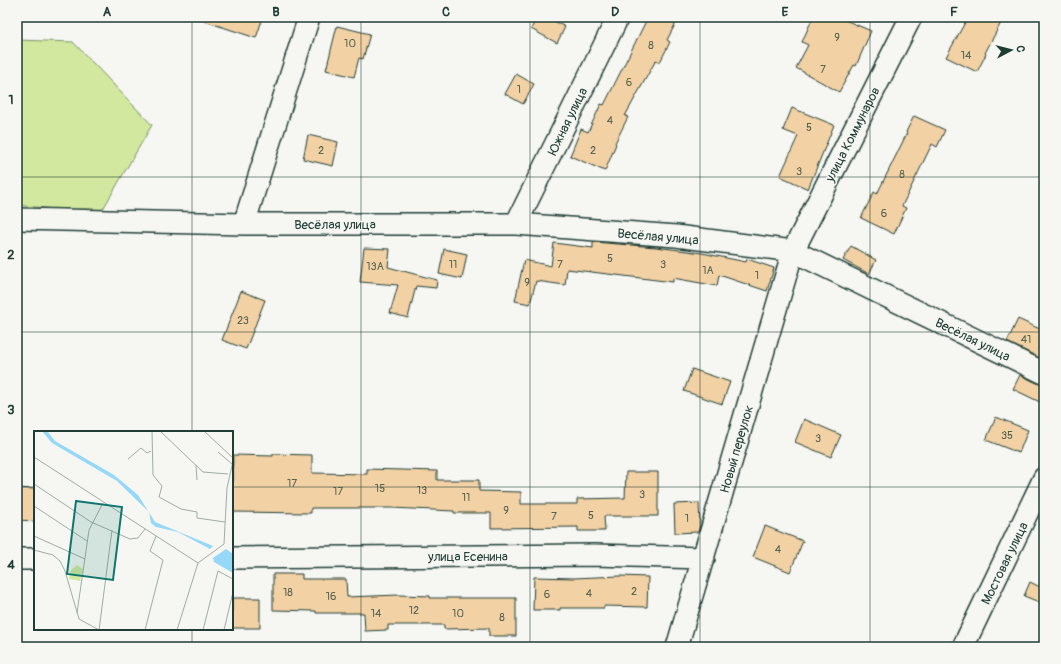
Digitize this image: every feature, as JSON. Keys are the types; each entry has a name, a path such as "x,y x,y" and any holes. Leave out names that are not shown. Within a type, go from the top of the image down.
{"street":[{"path":"244,224 309,17"},
{"name":"Южная улица","path":"516,224 618,17"},
{"name":"улица Коммунаров","path":"793,251 911,17"},
{"name":"Весёлая улица","path":"17,219 244,224 516,224 676,236 793,251 1044,373"},
{"name":"Новый переулок","path":"678,647 793,251"},
{"name":"Мостовая улица","path":"963,647 1044,478"},
{"name":"улица Есенина","path":"233,558 595,555 704,558"},
{"path":"17,559 34,559"}],"green space":[{"path":"17,40 73,42 152,125 100,214 17,205"}],"building":[{"path":"202,17 263,17 256,38 201,20"},
{"path":"537,17 547,17 565,27 557,43 531,29"},
{"path":"648,17 679,17 667,40 670,42 660,62 656,60 625,116 628,117 615,143 616,144 605,171 570,156 581,129 588,132 601,104 604,105"},
{"path":"813,17 838,17 871,31 856,66 854,65 839,92 796,68 808,45 802,42"},
{"path":"968,17 1004,17 977,72 946,57"},
{"path":"337,26 370,34 363,59 359,58 354,77 326,70"},
{"path":"516,74 534,84 523,104 505,94"},
{"path":"792,108 834,125 808,189 780,176 798,136 783,130"},
{"path":"914,116 945,130 937,147 932,144 902,206 906,208 894,234 861,218 874,192 877,194"},
{"path":"308,135 338,142 333,166 303,159"},
{"path":"593,242 656,247 702,253 746,262 747,259 774,268 767,291 719,275 717,286 673,278 673,282 567,269 565,285 536,281 530,304 515,301 524,260 551,266 554,243 593,248"},
{"path":"851,246 876,260 869,274 843,260"},
{"path":"364,248 390,249 388,267 437,280 436,288 416,286 408,318 390,313 398,285 360,282"},
{"path":"444,249 467,254 462,279 439,274"},
{"path":"241,291 265,300 246,349 222,340"},
{"path":"1018,319 1042,330 1044,326 1044,360 1007,342"},
{"path":"692,369 730,382 722,404 684,391"},
{"path":"1020,375 1044,385 1044,404 1013,389"},
{"path":"996,417 1028,430 1019,453 986,440"},
{"path":"804,419 841,435 831,457 795,442"},
{"path":"273,454 312,455 312,473 367,474 367,469 437,471 437,480 479,480 479,491 521,492 521,504 577,504 577,499 625,498 626,472 658,472 658,516 604,516 605,531 578,531 578,527 491,528 491,513 454,513 454,511 392,508 311,508 311,513 233,512 233,455 273,456"},
{"path":"17,488 34,489 34,521 17,520"},
{"path":"699,503 700,525 698,532 675,533 674,504"},
{"path":"765,526 803,541 790,572 753,557"},
{"path":"273,574 302,574 302,579 346,579 347,597 399,595 430,596 430,598 516,598 516,636 489,636 489,628 444,629 444,625 388,625 388,630 365,631 364,613 316,613 316,611 273,610"},
{"path":"620,576 648,577 647,607 604,606 604,608 560,608 560,610 533,610 534,577 574,578"},
{"path":"1030,582 1044,589 1044,604 1024,596"},
{"path":"233,598 260,598 260,628 233,628"}]}
